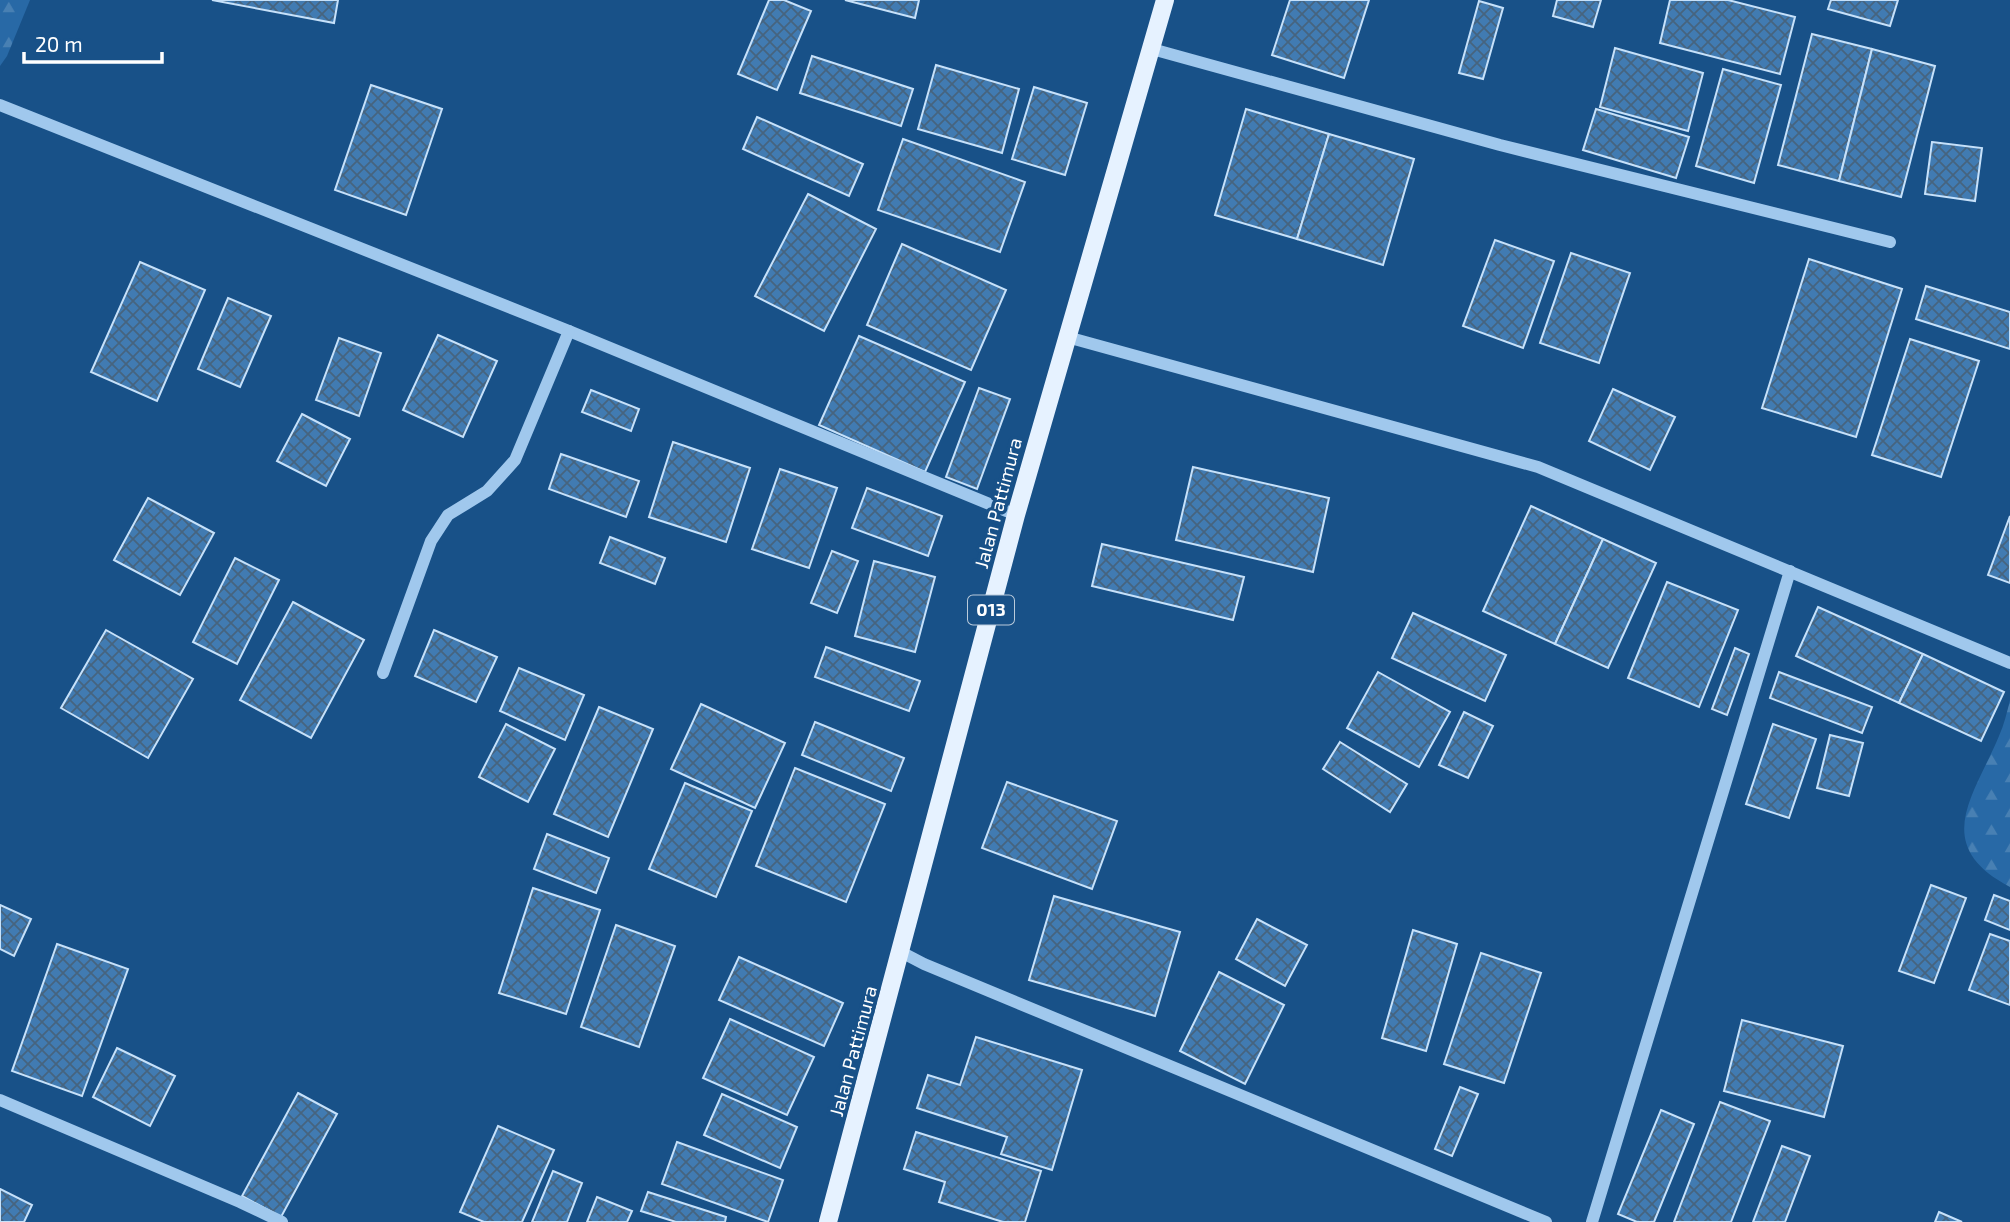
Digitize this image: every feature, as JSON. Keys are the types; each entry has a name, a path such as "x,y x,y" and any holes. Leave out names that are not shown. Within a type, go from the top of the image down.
{"main road":[{"name":"Jalan Pattimura","path":"828,1222 1016,515 1165,0"}],"street":[{"path":"1152,49 1500,145 1889,242"},
{"path":"0,105 569,331 1016,515"},
{"path":"383,673 431,541 449,515 487,491 515,460 569,331"},
{"path":"1067,337 1538,467 2010,663"},
{"path":"1592,1222 1790,571"},
{"path":"901,952 924,964 1546,1222"},
{"path":"0,1100 282,1222"}],"green space":[{"path":"0,0 30,0 7,56 0,66"},
{"path":"2010,700 2010,887 1986,871 1971,854 1965,837 1965,818 1970,799 2001,732"}],"building":[{"path":"212,0 338,0 334,23"},
{"path":"769,0 784,0 811,11 777,90 738,74"},
{"path":"845,0 919,0 915,18"},
{"path":"1290,0 1369,0 1344,78 1272,55"},
{"path":"1557,0 1601,0 1593,27 1553,16"},
{"path":"1670,0 1728,0 1795,17 1780,74 1660,43"},
{"path":"1831,0 1898,0 1890,26 1828,9"},
{"path":"1479,1 1503,8 1483,79 1459,73"},
{"path":"1812,34 1872,49 1839,181 1778,165"},
{"path":"1615,48 1703,73 1688,131 1600,107"},
{"path":"1872,49 1935,66 1901,197 1839,181"},
{"path":"812,56 913,89 901,126 800,93"},
{"path":"936,65 1019,89 1002,153 918,129"},
{"path":"1723,69 1781,85 1754,183 1696,166"},
{"path":"371,85 442,109 406,215 335,190"},
{"path":"1034,87 1087,103 1065,175 1012,159"},
{"path":"1246,109 1329,134 1297,239 1215,215"},
{"path":"1596,109 1689,137 1676,178 1583,150"},
{"path":"757,117 863,164 849,196 743,149"},
{"path":"1329,134 1414,159 1383,265 1297,239"},
{"path":"903,139 1025,182 1000,252 878,210"},
{"path":"1932,142 1982,148 1975,201 1925,194"},
{"path":"808,194 876,229 824,331 755,296"},
{"path":"1495,240 1554,261 1523,348 1463,326"},
{"path":"902,244 1006,290 971,370 867,325"},
{"path":"1571,253 1630,273 1599,363 1540,343"},
{"path":"1809,259 1902,289 1856,437 1762,408"},
{"path":"140,262 205,290 157,401 91,372"},
{"path":"1926,286 2010,312 2010,349 1916,319"},
{"path":"228,298 271,316 240,387 198,369"},
{"path":"438,335 497,361 463,437 403,410"},
{"path":"859,336 965,382 925,472 819,425"},
{"path":"339,338 381,353 359,416 316,400"},
{"path":"1910,339 1979,361 1941,477 1872,455"},
{"path":"979,388 1010,399 977,489 946,477"},
{"path":"1613,389 1675,417 1650,470 1589,441"},
{"path":"591,390 639,409 631,431 582,412"},
{"path":"302,414 350,439 326,486 277,461"},
{"path":"673,442 750,468 726,542 649,517"},
{"path":"561,454 639,481 626,517 549,489"},
{"path":"1193,467 1329,498 1313,572 1176,540"},
{"path":"780,469 837,488 809,568 752,549"},
{"path":"867,488 942,516 928,556 852,528"},
{"path":"148,498 214,533 180,595 114,560"},
{"path":"1531,506 1603,539 1555,644 1483,611"},
{"path":"2010,516 2010,583 1988,575"},
{"path":"610,537 665,558 655,584 600,563"},
{"path":"1603,539 1656,563 1608,668 1555,644"},
{"path":"1102,544 1244,577 1233,620 1092,586"},
{"path":"832,551 858,561 837,613 811,603"},
{"path":"235,558 279,580 237,664 193,642"},
{"path":"874,561 935,577 915,652 855,636"},
{"path":"1667,582 1738,610 1699,707 1628,678"},
{"path":"293,602 364,640 311,738 240,700"},
{"path":"1818,607 1923,654 1899,703 1796,656"},
{"path":"1413,613 1506,655 1485,701 1392,658"},
{"path":"106,630 193,679 148,758 61,708"},
{"path":"434,630 497,657 476,702 415,676"},
{"path":"826,647 920,681 909,711 815,677"},
{"path":"1735,648 1749,654 1727,715 1712,709"},
{"path":"1923,654 2004,692 1981,741 1899,703"},
{"path":"519,668 584,695 565,740 500,711"},
{"path":"1378,672 1450,712 1419,767 1347,728"},
{"path":"1779,672 1872,707 1862,733 1770,698"},
{"path":"701,704 785,743 755,808 671,769"},
{"path":"599,707 653,729 608,837 554,814"},
{"path":"1464,712 1493,726 1468,778 1439,765"},
{"path":"815,722 904,758 891,791 802,755"},
{"path":"506,724 555,749 528,802 479,777"},
{"path":"1773,724 1816,739 1789,818 1746,804"},
{"path":"1830,735 1863,743 1849,796 1817,788"},
{"path":"1340,742 1407,784 1390,812 1323,769"},
{"path":"795,768 885,804 846,902 756,866"},
{"path":"1007,782 1117,821 1092,889 982,848"},
{"path":"685,783 752,811 716,897 649,869"},
{"path":"547,834 609,858 596,893 534,869"},
{"path":"1931,885 1966,898 1934,983 1899,971"},
{"path":"533,888 600,910 566,1014 499,993"},
{"path":"1994,895 2010,901 2010,930 1985,920"},
{"path":"1054,896 1180,932 1155,1016 1029,980"},
{"path":"0,905 31,919 14,956 0,949"},
{"path":"1257,919 1307,945 1285,986 1236,959"},
{"path":"616,925 675,946 639,1047 581,1027"},
{"path":"1413,930 1457,944 1426,1051 1382,1038"},
{"path":"1990,934 2010,941 2010,1005 1969,990"},
{"path":"57,944 128,969 82,1096 12,1071"},
{"path":"1481,953 1541,973 1504,1083 1444,1064"},
{"path":"739,957 843,1003 824,1046 719,1000"},
{"path":"1219,972 1284,1005 1245,1084 1180,1051"},
{"path":"730,1019 814,1057 787,1115 703,1078"},
{"path":"1742,1020 1843,1046 1824,1117 1724,1091"},
{"path":"976,1037 1082,1070 1052,1170 1001,1154 1007,1137 917,1108 928,1075 960,1085"},
{"path":"117,1048 175,1076 150,1126 93,1097"},
{"path":"1460,1087 1478,1094 1452,1156 1435,1149"},
{"path":"298,1093 337,1114 281,1217 242,1196"},
{"path":"722,1094 797,1127 780,1168 704,1135"},
{"path":"1720,1102 1770,1121 1731,1222 1674,1222"},
{"path":"1661,1110 1694,1124 1654,1222 1637,1222 1618,1214"},
{"path":"498,1126 554,1150 522,1222 484,1222 460,1212"},
{"path":"916,1132 1041,1171 1025,1222 1003,1222 939,1202 945,1182 904,1169"},
{"path":"677,1142 783,1180 768,1222 662,1184"},
{"path":"1782,1146 1810,1156 1785,1222 1753,1222"},
{"path":"553,1171 582,1183 567,1222 532,1222"},
{"path":"0,1189 32,1205 24,1222 0,1222"},
{"path":"648,1192 726,1217 725,1222 676,1222 641,1211"},
{"path":"597,1197 632,1211 627,1222 587,1222"},
{"path":"1939,1212 1962,1222 1935,1222"}]}
